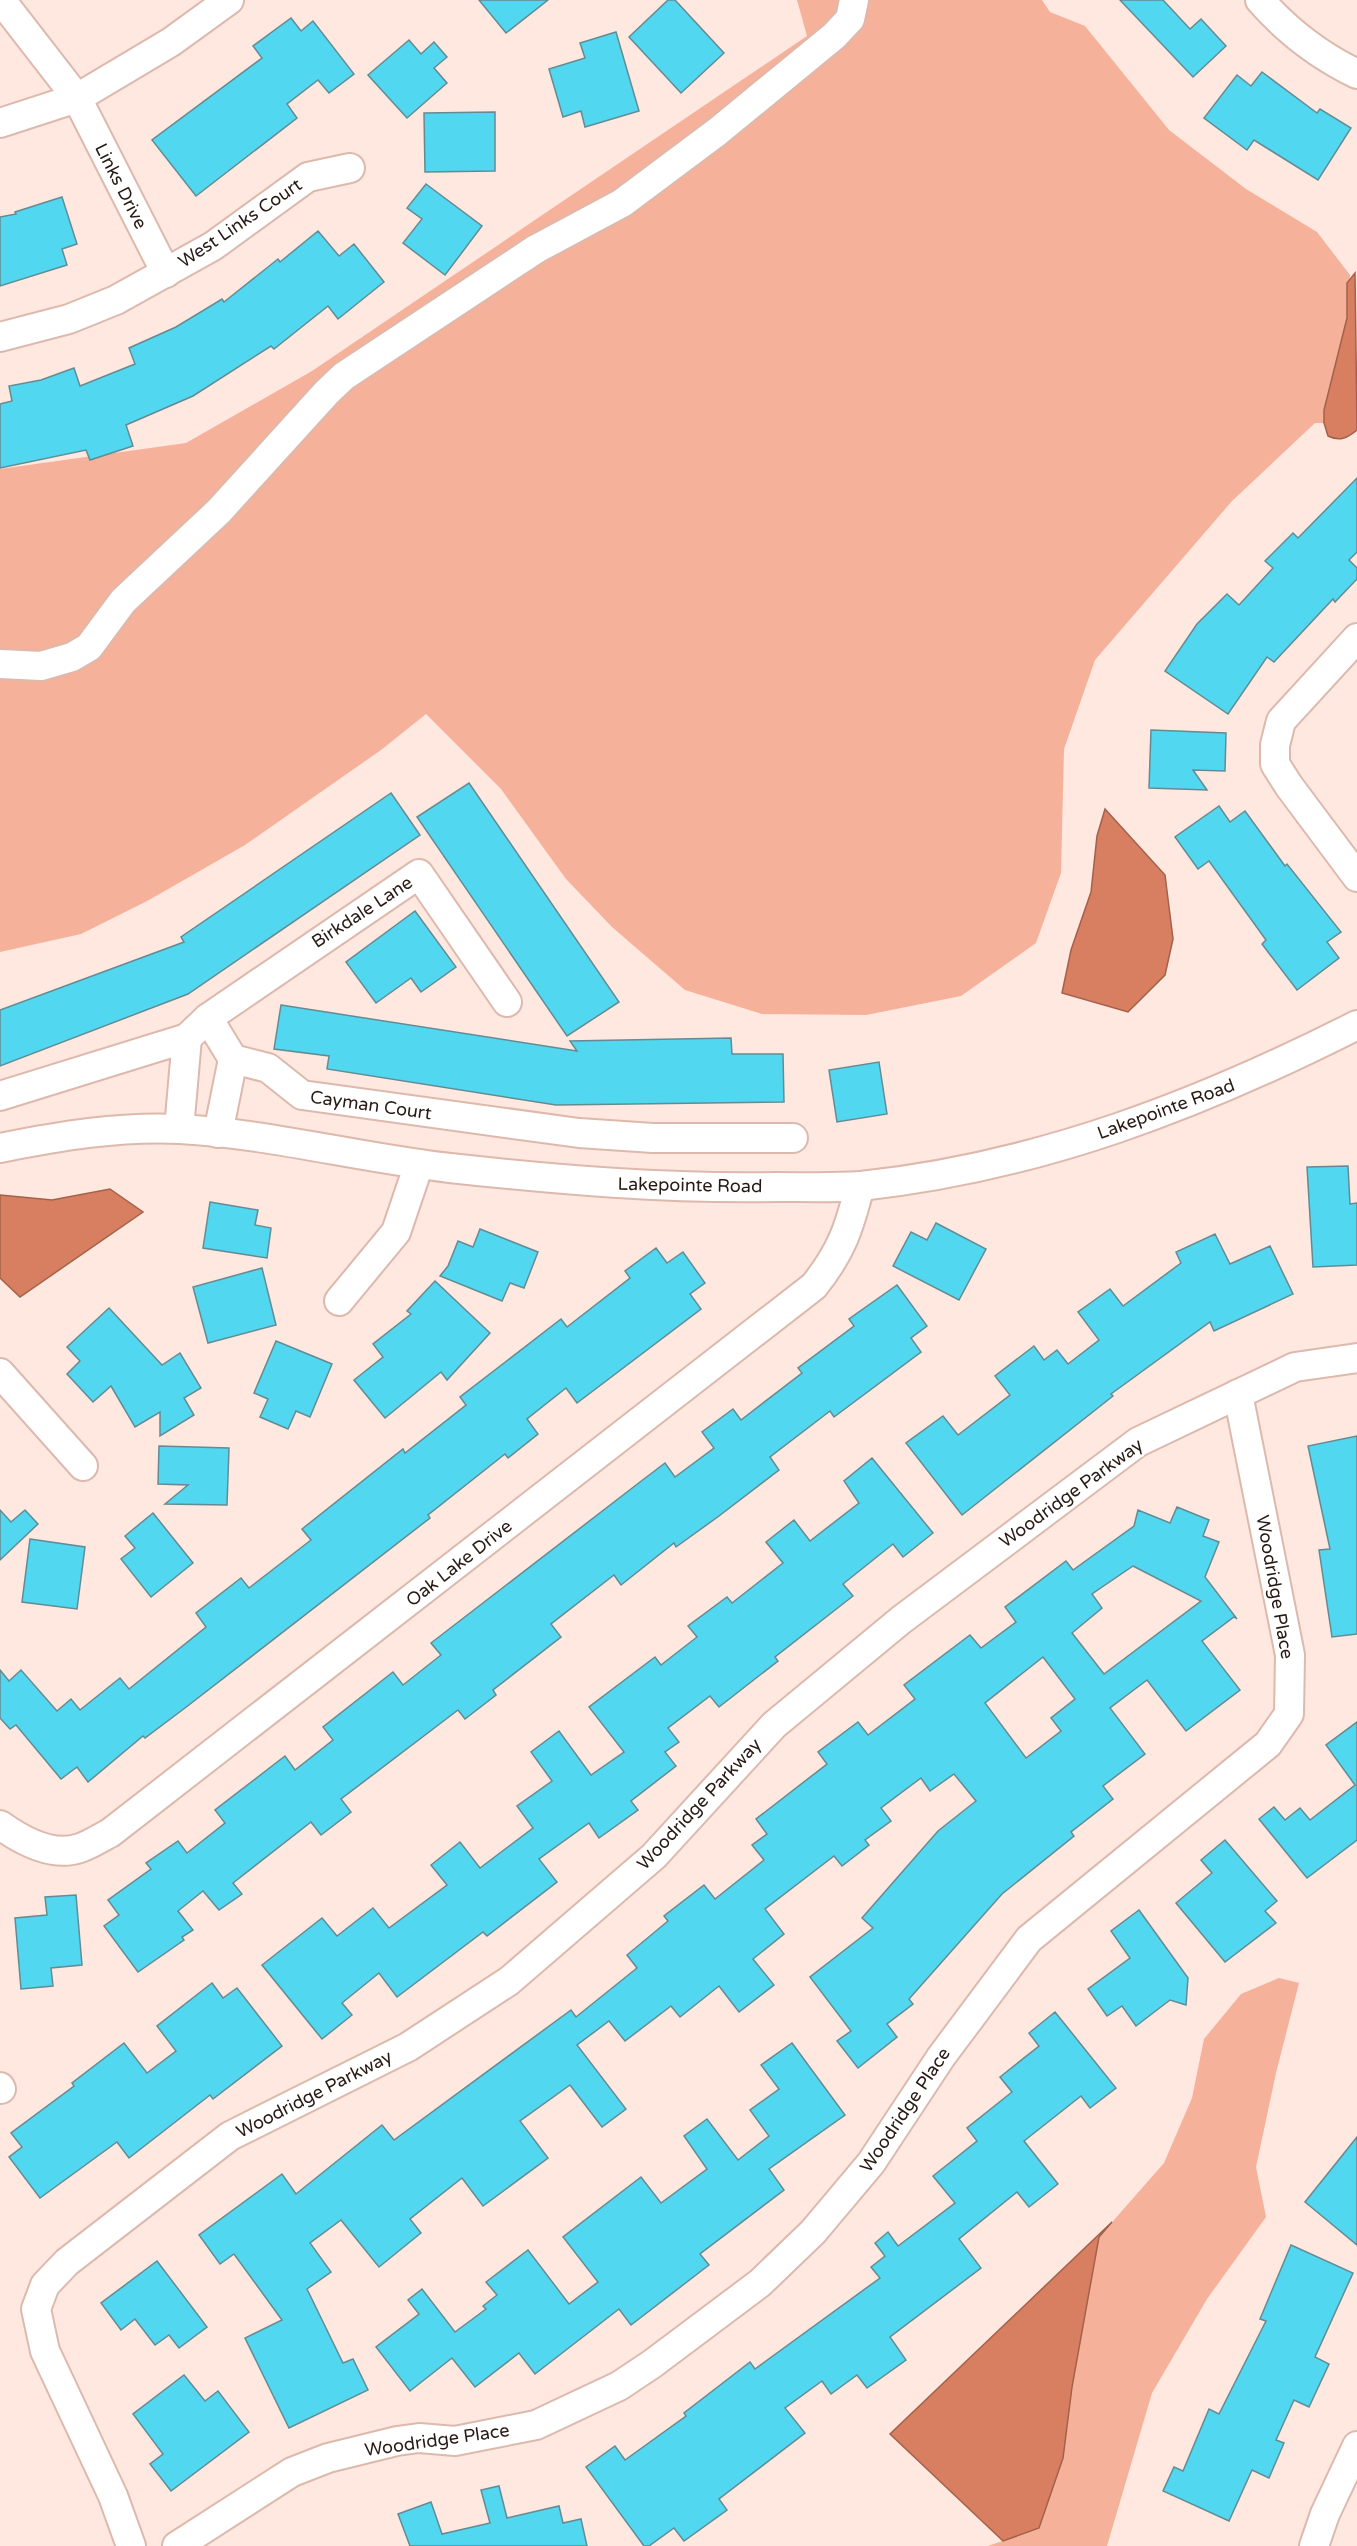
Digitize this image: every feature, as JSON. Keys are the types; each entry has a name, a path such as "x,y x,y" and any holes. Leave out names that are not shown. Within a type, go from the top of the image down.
{"street":[{"name":"Links Drive","path":"1,0 77,98 166,273"},
{"path":"0,123 77,98 162,48 229,0"},
{"path":"0,664 41,666 72,657 89,647 123,601 219,511 318,400 344,376 536,249 622,203 700,145 834,36 850,19 854,0"},
{"path":"1260,0 1311,47 1357,74"},
{"name":"West Links Court","path":"0,337 69,319 116,300 213,246 308,177 350,168"},
{"path":"1357,638 1281,721 1275,745 1275,764 1288,786 1357,878"},
{"name":"Birkdale Lane","path":"208,1018 419,874 507,1002"},
{"path":"0,1096 187,1038 208,1018 233,1059 218,1133"},
{"name":"Lakepointe Road","path":"0,1148 81,1134 179,1129 419,1164 590,1183 713,1188 860,1186 975,1166 1054,1148 1133,1124 1263,1072 1357,1025"},
{"path":"179,1129 187,1038"},
{"name":"Cayman Court","path":"233,1059 268,1068 302,1095 579,1133 653,1138 793,1138"},
{"path":"339,1301 396,1232 419,1164"},
{"name":"Oak Lake Drive","path":"0,1825 20,1839 48,1849 78,1849 110,1833 814,1286 835,1260 849,1230 860,1186"},
{"name":"Woodridge Parkway","path":"131,2546 113,2496 45,2351 36,2309 45,2285 67,2262 230,2136 408,2048 509,1981 654,1856 774,1725 901,1620 1138,1442 1295,1367 1357,1358"},
{"path":"0,1373 83,1466"},
{"name":"Woodridge Place","path":"177,2546 292,2472 319,2461 397,2441 419,2438 455,2441 536,2424 610,2391 652,2364 760,2283 813,2232 871,2163 941,2057 1029,1940 1268,1744 1289,1714 1290,1655 1238,1394"},
{"path":"1314,2546 1325,2514 1357,2446"}],"shaded area":[{"path":"797,0 1042,0 1050,12 1085,26 1169,130 1246,189 1317,232 1350,275 1347,318 1324,410 1324,423 1315,423 1232,501 1095,660 1064,749 1061,873 1036,943 961,996 866,1015 762,1014 685,990 612,927 566,879 501,789 426,714 381,750 245,845 149,900 81,934 0,952 0,469 186,443 312,371 807,36"},
{"path":"1355,273 1357,430 1347,437 1336,439 1328,436 1324,423 1324,410 1347,318 1347,283"},
{"path":"1105,809 1165,875 1173,939 1165,975 1128,1012 1062,993 1071,950 1091,892 1097,836"},
{"path":"110,1189 143,1212 20,1297 0,1278 0,1195 52,1200"},
{"path":"1279,1978 1299,1983 1276,2073 1256,2167 1266,2217 1207,2299 1152,2393 1107,2546 988,2546 1039,2528 1063,2458 1072,2387 1099,2237 1164,2163 1192,2098 1204,2039 1241,1994"},
{"path":"1112,2222 1099,2237 1072,2387 1063,2458 1039,2528 1003,2541 890,2434"}],"building":[{"path":"479,0 548,0 506,33"},
{"path":"668,0 675,0 724,53 681,93 629,37"},
{"path":"1120,0 1163,0 1190,29 1201,19 1226,46 1193,77"},
{"path":"291,18 301,31 313,21 354,74 329,93 318,80 287,104 297,118 196,196 152,140 262,58 253,46"},
{"path":"616,32 639,111 585,127 581,111 563,117 549,69 585,58 580,43"},
{"path":"409,40 421,54 434,42 447,57 434,68 447,83 407,118 368,75"},
{"path":"1262,72 1317,113 1320,109 1351,128 1318,180 1254,140 1247,150 1204,118 1237,75 1251,86"},
{"path":"495,112 495,171 425,172 424,113"},
{"path":"426,184 482,226 445,275 403,243 422,219 407,208"},
{"path":"62,197 77,244 62,249 67,265 0,286 0,217 16,214 15,212"},
{"path":"318,231 339,256 354,244 384,282 338,319 328,306 274,349 271,346 193,396 126,425 133,446 90,460 86,450 0,468 0,404 12,401 9,386 41,380 74,368 80,386 135,364 129,348 176,327 222,299 224,302 278,259 280,262"},
{"path":"1357,478 1357,552 1349,560 1357,568 1357,579 1335,602 1333,599 1274,662 1267,657 1228,714 1165,671 1197,624 1227,594 1239,605 1273,568 1265,561 1293,533 1298,538"},
{"path":"1151,730 1226,733 1225,771 1193,770 1207,790 1149,788"},
{"path":"469,783 619,1002 567,1036 417,817"},
{"path":"391,793 420,835 188,994 0,1066 0,1010 184,942 181,937"},
{"path":"1219,806 1230,822 1245,811 1285,866 1287,864 1341,932 1327,942 1339,958 1297,990 1262,944 1266,940 1209,861 1198,869 1175,837"},
{"path":"415,911 456,967 421,992 411,978 376,1003 346,962"},
{"path":"281,1005 577,1051 570,1041 731,1038 732,1054 783,1054 784,1102 556,1105 327,1069 329,1056 274,1049"},
{"path":"879,1062 887,1114 837,1122 829,1070"},
{"path":"1348,1166 1350,1204 1357,1203 1357,1265 1313,1267 1307,1167"},
{"path":"210,1202 258,1210 255,1225 271,1228 267,1258 203,1248"},
{"path":"936,1223 986,1249 959,1300 893,1266 911,1232 927,1240"},
{"path":"480,1229 538,1252 524,1288 510,1283 502,1301 440,1276 448,1266 458,1241 473,1247"},
{"path":"1215,1234 1230,1264 1270,1246 1293,1294 1214,1331 1210,1322 1111,1394 1113,1396 962,1515 906,1443 943,1416 958,1435 1010,1395 995,1376 1034,1346 1044,1360 1057,1350 1068,1364 1099,1340 1078,1312 1110,1289 1123,1306 1181,1263 1176,1252"},
{"path":"656,1248 667,1263 683,1252 705,1283 690,1294 701,1309 577,1403 566,1388 527,1419 538,1434 508,1458 505,1454 428,1515 430,1518 185,1708 145,1738 143,1736 88,1782 77,1767 61,1779 16,1725 10,1729 0,1718 0,1670 9,1681 21,1670 57,1711 71,1699 80,1710 120,1678 129,1689 206,1627 196,1613 241,1578 249,1588 311,1540 302,1529 403,1449 405,1453 466,1405 460,1397 561,1319 567,1327 630,1278 625,1271"},
{"path":"262,1268 276,1325 208,1343 193,1287"},
{"path":"435,1281 490,1333 447,1380 441,1372 385,1418 354,1380 383,1357 373,1344 411,1314 407,1311"},
{"path":"897,1285 927,1326 911,1338 921,1352 834,1417 830,1411 770,1457 779,1470 719,1516 676,1547 674,1543 621,1585 614,1575 551,1624 561,1637 493,1690 496,1695 465,1719 458,1710 341,1799 351,1812 321,1835 311,1822 233,1883 242,1894 219,1910 203,1891 178,1911 193,1930 182,1937 184,1940 138,1972 104,1926 119,1915 108,1900 151,1869 146,1863 178,1841 187,1853 225,1823 215,1810 285,1756 295,1770 333,1740 323,1727 393,1672 403,1685 441,1655 431,1643 665,1463 675,1477 714,1448 702,1432 733,1409 741,1420 802,1373 798,1368 854,1326 849,1319"},
{"path":"109,1308 162,1365 180,1353 201,1388 184,1398 194,1415 160,1436 160,1412 135,1427 111,1386 93,1402 67,1374 80,1361 67,1347"},
{"path":"276,1341 332,1364 310,1417 296,1411 288,1429 260,1417 268,1399 254,1393"},
{"path":"1357,1436 1357,1634 1332,1637 1319,1550 1330,1549 1308,1446"},
{"path":"159,1446 229,1448 227,1505 165,1504 188,1485 158,1484"},
{"path":"872,1458 933,1533 903,1557 893,1544 843,1584 853,1596 775,1657 778,1661 719,1707 710,1696 668,1728 679,1742 665,1752 676,1766 631,1801 638,1810 599,1838 589,1823 539,1859 557,1882 487,1936 483,1932 397,1997 379,1973 342,2003 352,2015 322,2039 262,1965 322,1918 337,1936 373,1908 389,1928 447,1885 431,1865 460,1842 480,1868 533,1828 517,1806 552,1781 531,1752 559,1731 591,1775 624,1752 589,1707 655,1657 661,1665 697,1637 688,1626 727,1597 732,1603 783,1563 766,1542 794,1520 810,1541 859,1503 844,1481"},
{"path":"1177,1507 1209,1520 1203,1536 1219,1542 1205,1577 1237,1619 1234,1617 1202,1641 1240,1690 1186,1731 1147,1680 1110,1708 1145,1754 1103,1786 1113,1799 1071,1832 1074,1836 1002,1894 909,1999 913,2004 887,2024 897,2037 858,2068 837,2041 851,2031 810,1977 873,1928 862,1918 938,1831 976,1801 954,1774 930,1791 921,1778 881,1808 891,1821 865,1840 869,1845 842,1866 834,1856 765,1909 784,1934 753,1959 774,1985 739,2012 719,1986 680,2017 671,2006 625,2041 609,2021 577,2045 626,2109 602,2127 570,2085 520,2121 548,2158 483,2206 462,2178 410,2219 421,2233 379,2267 341,2220 310,2243 331,2272 307,2289 343,2363 353,2359 368,2390 289,2428 245,2338 282,2320 234,2254 220,2264 199,2235 282,2174 296,2194 382,2125 394,2140 571,2010 576,2017 637,1968 627,1955 668,1921 664,1916 704,1885 715,1899 764,1860 752,1845 767,1834 756,1819 827,1764 818,1752 858,1722 868,1735 915,1699 904,1685 970,1635 981,1648 1016,1622 1005,1607 1066,1561 1073,1570 1134,1526 1138,1510 1170,1523","holes":["1133,1566 1201,1601 1104,1674 1072,1633 1102,1608 1092,1594","1043,1657 1075,1699 1051,1718 1061,1731 1026,1758 985,1703"]},
{"path":"0,1510 11,1522 25,1510 38,1524 0,1560"},
{"path":"153,1513 193,1563 151,1597 121,1559 135,1548 125,1536"},
{"path":"30,1539 85,1547 77,1609 22,1602"},
{"path":"1357,1722 1357,1840 1307,1878 1259,1819 1274,1807 1285,1820 1300,1808 1310,1820 1355,1785 1326,1745"},
{"path":"1225,1840 1277,1901 1265,1911 1276,1923 1225,1962 1176,1903 1212,1873 1201,1860"},
{"path":"76,1895 82,1965 51,1968 53,1986 21,1989 15,1918 47,1915 45,1897"},
{"path":"1139,1910 1188,1978 1186,2005 1170,2000 1136,2026 1122,2006 1107,2016 1088,1989 1130,1958 1111,1931"},
{"path":"212,1983 223,1998 237,1988 282,2046 213,2099 210,2095 129,2158 117,2142 40,2198 9,2157 22,2147 11,2133 74,2086 72,2083 124,2043 147,2073 176,2051 157,2026"},
{"path":"1055,2012 1116,2088 1090,2108 1081,2096 1024,2141 1058,2184 1029,2207 1017,2192 959,2239 981,2268 890,2337 906,2360 867,2388 857,2375 831,2394 822,2381 785,2408 805,2433 719,2499 727,2510 684,2541 674,2528 649,2546 644,2546 586,2467 615,2446 625,2460 686,2416 684,2413 750,2362 755,2369 880,2278 871,2267 885,2256 875,2243 888,2232 898,2246 955,2203 933,2176 977,2141 967,2128 1012,2092 1000,2077 1039,2046 1029,2033"},
{"path":"792,2043 845,2115 769,2169 784,2190 700,2254 709,2265 631,2325 619,2309 535,2374 519,2353 475,2387 452,2358 410,2391 376,2347 419,2314 408,2300 422,2289 455,2332 486,2309 483,2306 497,2295 486,2282 528,2250 569,2304 598,2282 563,2237 641,2177 661,2203 707,2169 684,2136 707,2119 738,2160 769,2136 750,2110 779,2089 761,2065"},
{"path":"1357,2137 1357,2245 1305,2202"},
{"path":"1291,2245 1353,2273 1315,2357 1329,2364 1309,2407 1294,2400 1276,2440 1284,2443 1269,2478 1252,2470 1229,2521 1163,2491 1174,2467 1183,2471 1209,2409 1219,2414 1266,2321 1260,2319"},
{"path":"157,2261 207,2327 179,2348 169,2335 155,2345 135,2319 121,2330 101,2303"},
{"path":"184,2375 205,2401 218,2391 249,2432 171,2491 150,2464 163,2454 133,2414"},
{"path":"499,2486 507,2518 559,2506 563,2523 581,2519 587,2546 410,2546 398,2514 431,2502 442,2534 490,2523 481,2490"}]}
